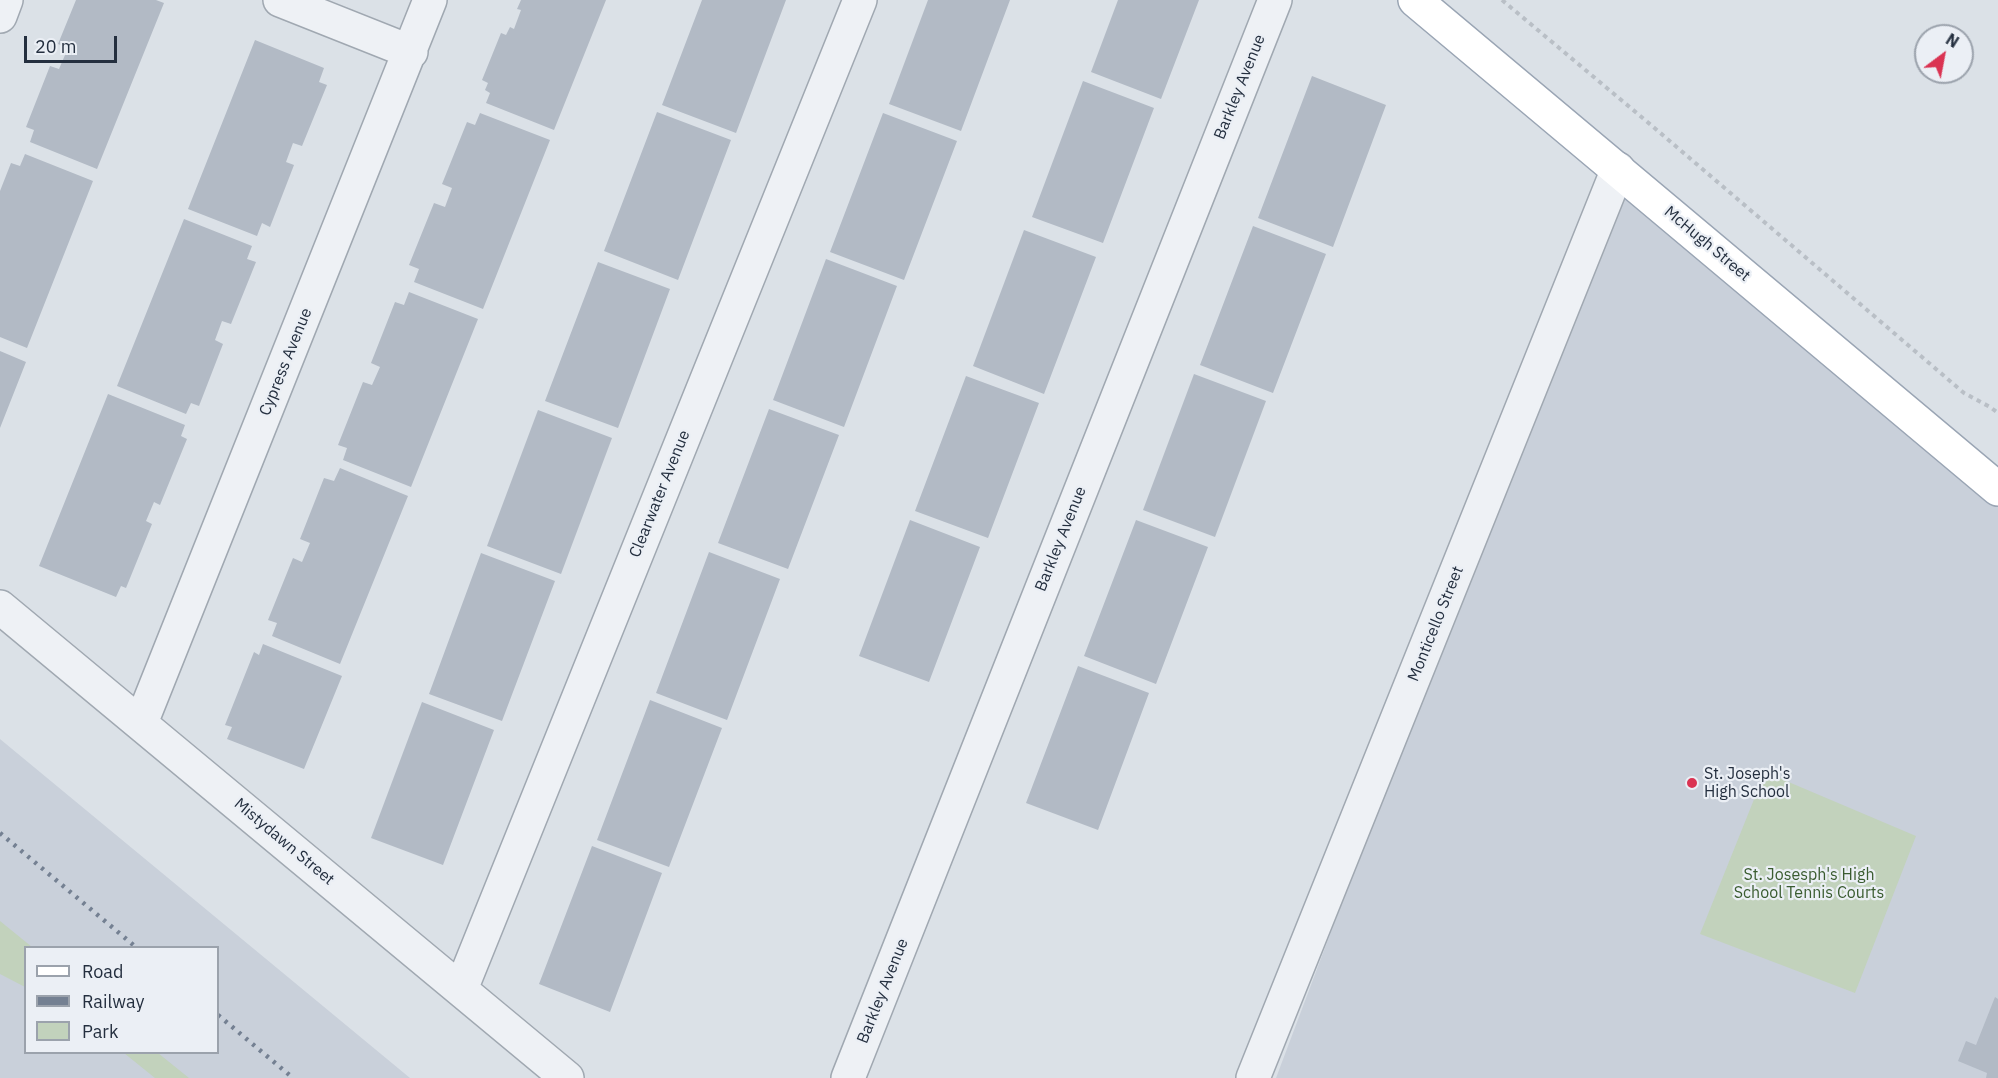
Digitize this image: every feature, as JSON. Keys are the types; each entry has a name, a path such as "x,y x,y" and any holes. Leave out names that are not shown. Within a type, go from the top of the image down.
{"main road":[{"name":"McHugh Street","path":"1415,0 1998,489"}],"street":[{"path":"0,16 6,0"},
{"path":"280,0 411,52"},
{"name":"Cypress Avenue","path":"141,723 430,0"},
{"name":"Clearwater Avenue","path":"461,989 860,0"},
{"name":"Barkley Avenue","path":"848,1078 1275,0"},
{"name":"Monticello Street","path":"1253,1078 1618,169"},
{"name":"Mistydawn Street","path":"0,607 567,1078"}],"path":[{"path":"1502,0 1687,155 1964,393 1998,413"}],"shaded area":[{"name":"St. Joseph's High School","path":"1618,169 1998,488 1998,1078 1276,1078"},
{"path":"0,739 410,1078 0,1078"}],"green space":[{"name":"St. Josesph's High School Tennis Courts","path":"1765,772 1916,836 1855,993 1700,934"},
{"path":"0,921 31,946 24,946 24,986 0,974"},
{"path":"125,1054 159,1054 189,1078 155,1078"}],"building":[{"path":"76,0 156,0 164,3 97,169 30,142 34,130 26,127 50,66 59,69 68,48 58,44"},
{"path":"521,0 606,0 554,130 486,103 490,93 485,90 488,83 482,80 501,33 506,35 510,27 514,29 521,10 517,9"},
{"path":"702,0 786,0 736,133 662,105"},
{"path":"928,0 1010,0 961,131 889,104"},
{"path":"1118,0 1199,0 1161,99 1091,72"},
{"path":"255,40 324,68 319,82 327,85 302,146 293,143 286,162 294,165 270,227 262,223 257,236 188,209"},
{"path":"1312,76 1386,105 1333,247 1258,218"},
{"path":"1083,81 1154,108 1103,243 1032,217"},
{"path":"657,112 731,140 678,280 604,251"},
{"path":"480,113 550,140 483,309 414,282 419,269 409,265 434,203 445,207 452,188 442,184 467,122 475,125"},
{"path":"883,113 957,141 904,280 830,252"},
{"path":"25,154 93,181 27,348 0,337 0,191 11,163 20,166"},
{"path":"184,219 252,246 247,259 256,262 231,324 222,321 215,340 223,344 199,406 191,403 186,414 117,386"},
{"path":"1253,226 1326,254 1273,393 1200,365"},
{"path":"1024,230 1096,257 1044,394 973,366"},
{"path":"826,259 897,286 844,427 773,400"},
{"path":"598,262 670,289 618,428 545,401"},
{"path":"409,292 478,319 411,487 343,460 347,448 338,445 363,382 372,385 380,367 371,363 395,302 404,305"},
{"path":"0,351 26,362 0,428"},
{"path":"1194,374 1266,401 1215,537 1143,510"},
{"path":"966,376 1039,403 988,538 915,511"},
{"path":"108,394 185,425 181,436 187,439 160,505 154,502 146,521 152,524 126,588 121,586 116,597 39,566"},
{"path":"769,409 839,435 788,569 718,543"},
{"path":"538,410 612,438 561,574 487,546"},
{"path":"340,468 408,496 340,664 272,636 277,623 268,620 293,558 302,562 310,543 300,539 324,478 334,481"},
{"path":"910,520 980,547 929,682 859,656"},
{"path":"1136,520 1208,547 1156,684 1084,656"},
{"path":"709,552 780,579 727,720 656,693"},
{"path":"481,553 555,581 502,721 429,694"},
{"path":"263,644 342,676 304,769 227,739 232,727 225,725 254,652 259,655"},
{"path":"1078,666 1149,693 1098,830 1026,803"},
{"path":"650,700 722,728 669,867 597,840"},
{"path":"422,702 494,730 443,865 371,838"},
{"path":"592,846 662,873 610,1012 539,984"},
{"path":"1995,997 1998,999 1998,1078 1986,1078 1987,1073 1958,1061 1966,1041 1976,1045"}],"railway":[{"path":"0,833 135,946"},
{"path":"219,1016 293,1078"}],"place":[{"name":"St. Joseph's High School","path":"1692,783"}]}
